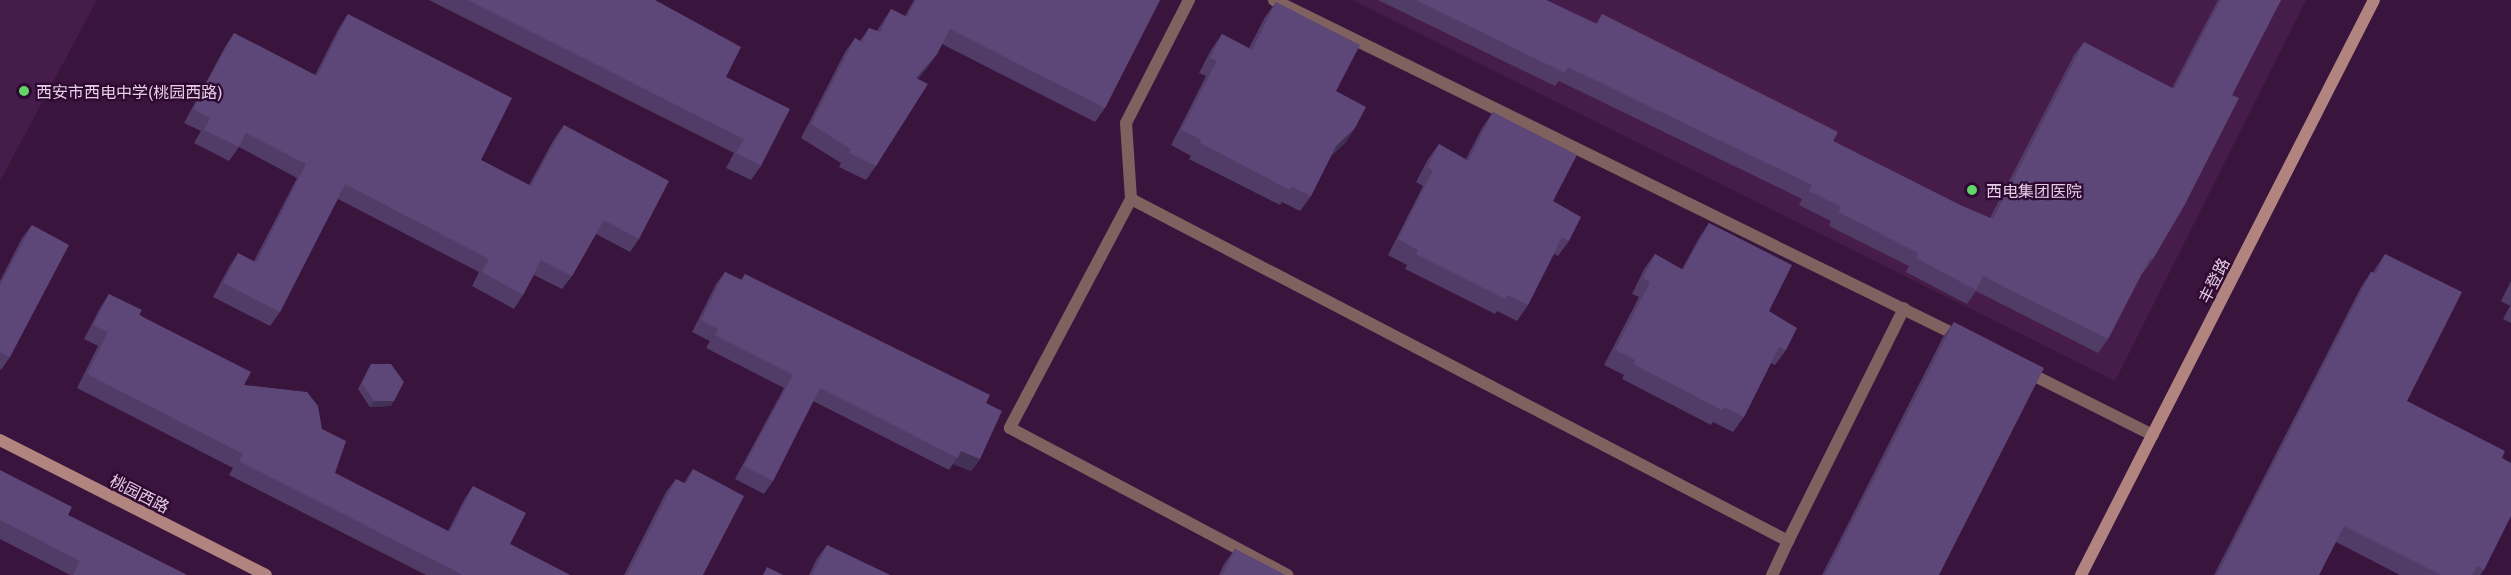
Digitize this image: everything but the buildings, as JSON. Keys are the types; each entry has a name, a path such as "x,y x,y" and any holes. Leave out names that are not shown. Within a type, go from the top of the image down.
{"street":[{"path":"1189,0 1126,123 1131,199 1010,428 1288,575"},
{"path":"1274,0 1976,345"},
{"name":"丰登路","path":"2081,575 2374,0"},
{"path":"1131,199 1788,541"},
{"path":"1772,575 1904,309"},
{"path":"2018,367 2153,435"},
{"name":"桃园西路","path":"0,440 266,575"}],"shaded area":[{"name":"西安市西电中学(桃园西路)","path":"0,0 97,0 0,181"},
{"name":"西电集团医院","path":"1352,0 2306,0 2115,381"}],"place":[{"name":"西安市西电中学(桃园西路)","path":"24,91"},
{"name":"西电集团医院","path":"1972,190"}]}
